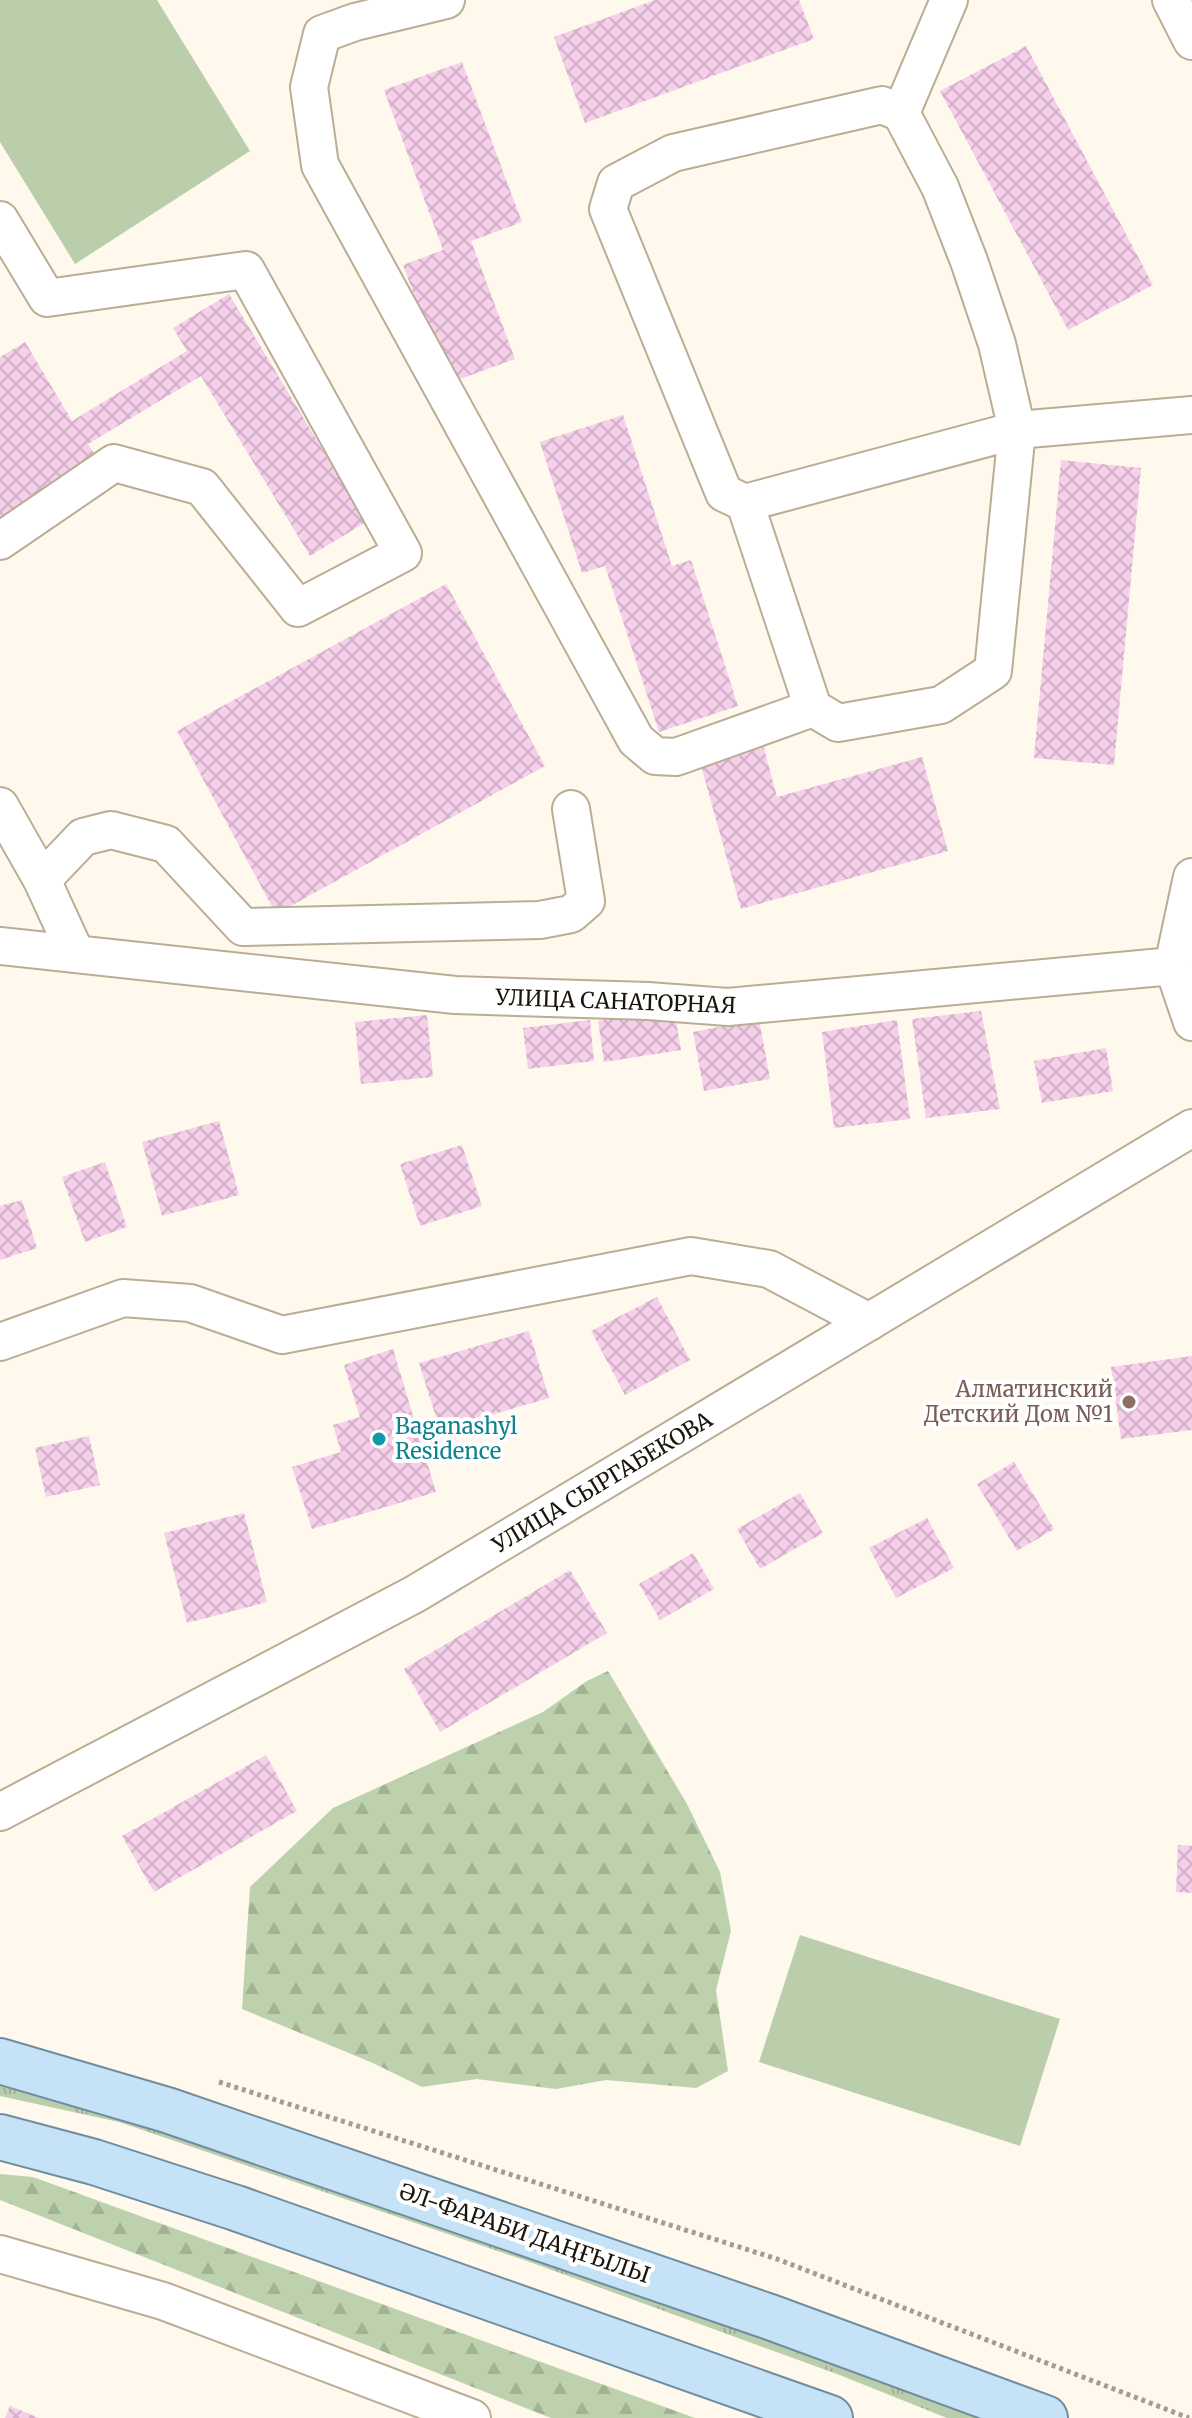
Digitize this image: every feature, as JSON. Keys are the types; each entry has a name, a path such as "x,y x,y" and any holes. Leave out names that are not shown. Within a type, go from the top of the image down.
{"main road":[{"name":"ӘЛ-ФАРАБИ ДАҢҒЫЛЫ","path":"0,2061 167,2110 770,2317 1045,2418"},
{"path":"0,2137 94,2162 236,2208 830,2418"}],"street":[{"path":"446,0 355,22 322,34 309,87 320,165 636,740 655,756 676,757 813,708"},
{"path":"901,113 949,0"},
{"path":"1171,0 1192,41"},
{"path":"745,503 813,708 838,723 941,705 993,671 1017,430 997,344 940,187 901,113 882,105 673,153 616,183 608,209 724,493 745,503 1017,430 1192,415"},
{"path":"0,220 47,298 246,270 403,553 298,608 202,487 114,463 0,541"},
{"path":"0,806 35,868 76,954"},
{"path":"35,868 83,837 111,830 166,844 243,927 540,920 571,914 586,901 571,809"},
{"path":"0,827 35,868"},
{"path":"1192,877 1173,966 1192,1022"},
{"name":"УЛИЦА САНАТОРНАЯ","path":"0,946 455,995 648,1001 728,1007 1173,966"},
{"name":"УЛИЦА СЫРГАБЕКОВА","path":"0,1812 415,1594 1192,1128"},
{"path":"0,1342 123,1298 190,1303 282,1335 691,1256 769,1269 869,1322"},
{"path":"0,2254 163,2301 472,2418"}],"path":[{"path":"208,2078 777,2259 1189,2418"}],"green space":[{"path":"0,0 157,0 250,151 75,264 0,142"},
{"path":"608,1671 687,1804 720,1872 731,1931 716,1990 728,2071 696,2088 606,2080 556,2089 477,2079 422,2087 373,2063 242,2009 250,1887 333,1808 543,1712 587,1681"},
{"path":"800,1935 1060,2019 1020,2146 759,2062"},
{"path":"0,2082 125,2108 995,2418 947,2418 837,2374 527,2261 119,2122 0,2096"},
{"path":"0,2174 33,2177 695,2418 551,2418 0,2200"}],"building":[{"path":"655,0 799,0 814,39 585,123 554,37"},
{"path":"1026,46 1153,285 1068,330 940,91"},
{"path":"462,62 522,222 471,241 515,359 447,384 403,265 443,250 384,90"},
{"path":"229,294 366,522 310,556 201,376 88,444 99,461 0,521 0,357 25,342 72,421 187,351 173,328"},
{"path":"623,415 672,566 691,560 738,706 659,732 605,566 582,573 540,442"},
{"path":"1061,460 1141,468 1114,765 1034,758"},
{"path":"446,584 545,766 276,914 177,731"},
{"path":"761,737 777,797 922,757 948,851 741,909 698,755"},
{"path":"674,1009 681,1050 604,1062 598,1021"},
{"path":"981,1011 1000,1109 926,1118 912,1019"},
{"path":"427,1015 433,1077 361,1084 355,1022"},
{"path":"759,1019 770,1079 704,1091 693,1032"},
{"path":"590,1020 594,1061 528,1069 523,1028"},
{"path":"897,1020 910,1119 834,1128 822,1032"},
{"path":"1106,1048 1113,1091 1042,1103 1034,1061"},
{"path":"219,1121 239,1195 162,1216 142,1142"},
{"path":"462,1145 482,1206 420,1226 400,1164"},
{"path":"105,1162 127,1227 85,1242 62,1177"},
{"path":"22,1200 37,1248 0,1260 0,1206"},
{"path":"657,1297 690,1360 625,1395 591,1331"},
{"path":"529,1331 549,1398 440,1430 419,1363"},
{"name":"Baganashyl Residence","path":"393,1349 436,1492 312,1529 292,1467 341,1452 333,1425 360,1417 344,1365"},
{"path":"1192,1356 1192,1430 1121,1439 1111,1367"},
{"path":"89,1436 100,1485 46,1497 35,1448"},
{"path":"1014,1462 1054,1529 1017,1551 977,1484"},
{"path":"800,1493 823,1533 760,1569 737,1529"},
{"path":"244,1513 267,1602 187,1623 164,1533"},
{"path":"927,1518 954,1568 896,1598 869,1548"},
{"path":"693,1553 714,1589 660,1620 639,1584"},
{"path":"570,1570 607,1633 440,1732 404,1669"},
{"path":"266,1755 297,1811 154,1892 122,1836"},
{"path":"1178,1845 1192,1846 1192,1893 1176,1892"},
{"path":"10,2406 39,2418 5,2418"}],"place":[{"name":"Алматинский Детский Дом №1","path":"1129,1402"},
{"name":"Baganashyl Residence","path":"379,1439"}]}
